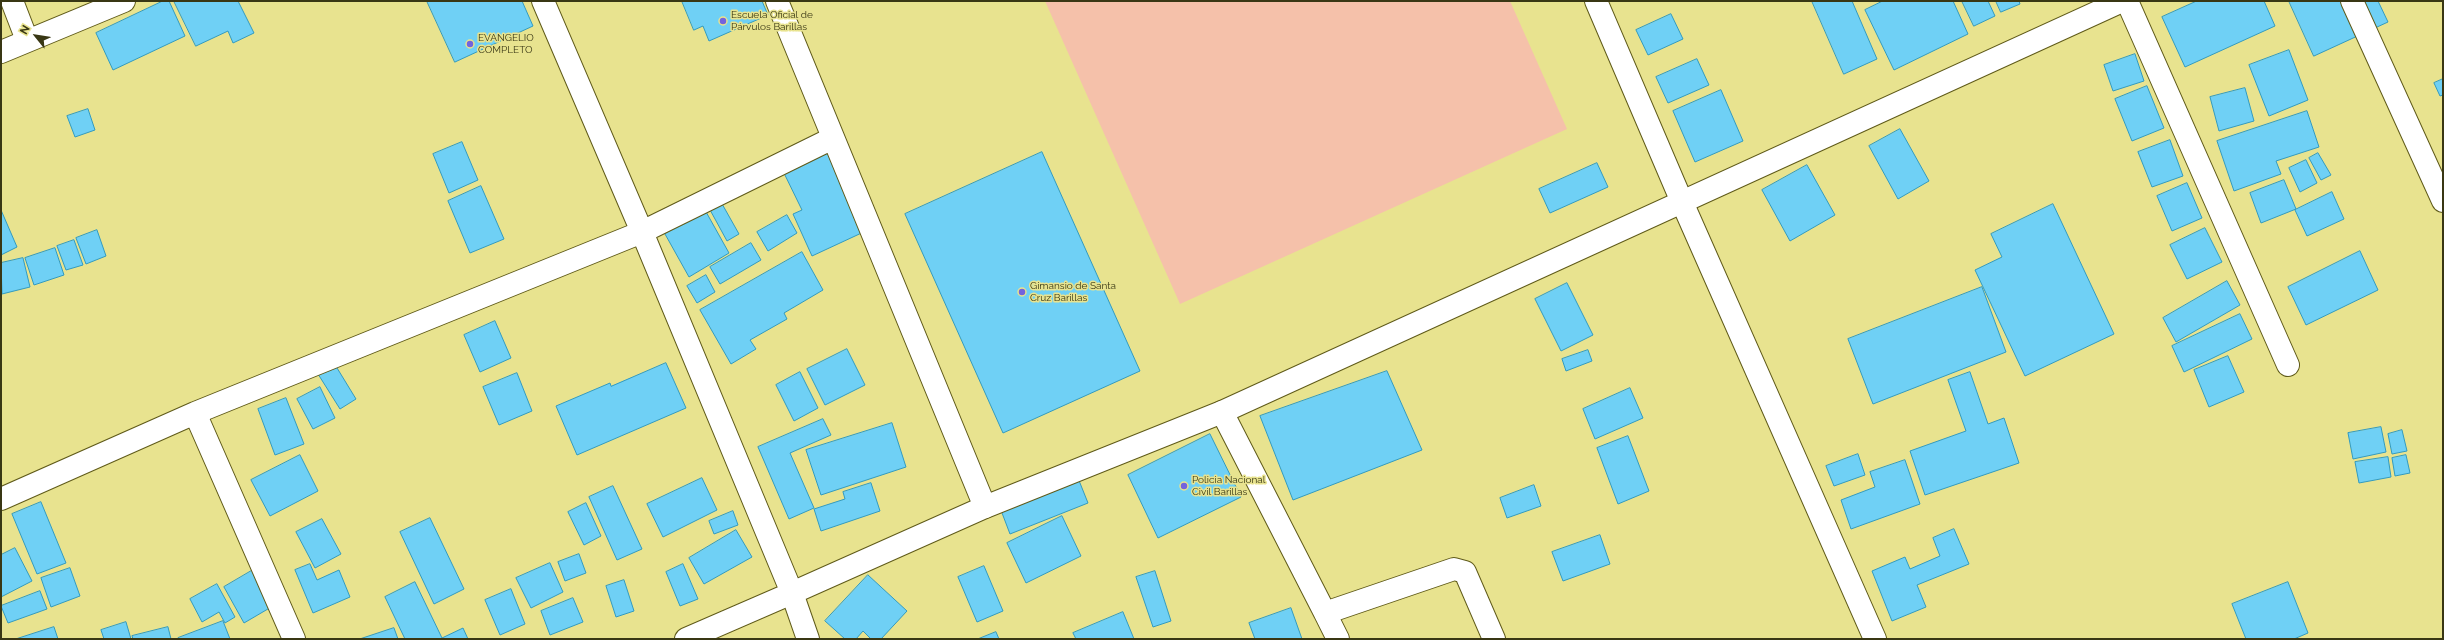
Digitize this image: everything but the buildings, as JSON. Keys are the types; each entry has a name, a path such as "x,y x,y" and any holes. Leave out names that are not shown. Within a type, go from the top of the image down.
{"street":[{"path":"12,1 27,40"},
{"path":"1,52 124,1"},
{"path":"543,1 642,232 792,593 808,639"},
{"path":"777,1 985,507"},
{"path":"1596,1 1682,202 1875,639"},
{"path":"686,639 985,507 1222,412 2122,1"},
{"path":"2127,1 2288,365"},
{"path":"2352,1 2443,201"},
{"path":"1,499 195,413 642,232 833,138"},
{"path":"1222,412 1338,639"},
{"path":"195,413 294,639"},
{"path":"1325,613 1454,569 1465,572 1494,639"}],"shaded area":[{"path":"1045,1 1510,1 1567,129 1180,304"}],"place":[{"name":"Escuela Oficial de Párvulos Barillas","path":"723,21"},
{"name":"EVANGELIO COMPLETO","path":"470,44"},
{"name":"Gimansio de Santa Cruz Barillas","path":"1022,292"},
{"name":"Policia Nacional Civil Barillas","path":"1184,486"}]}
